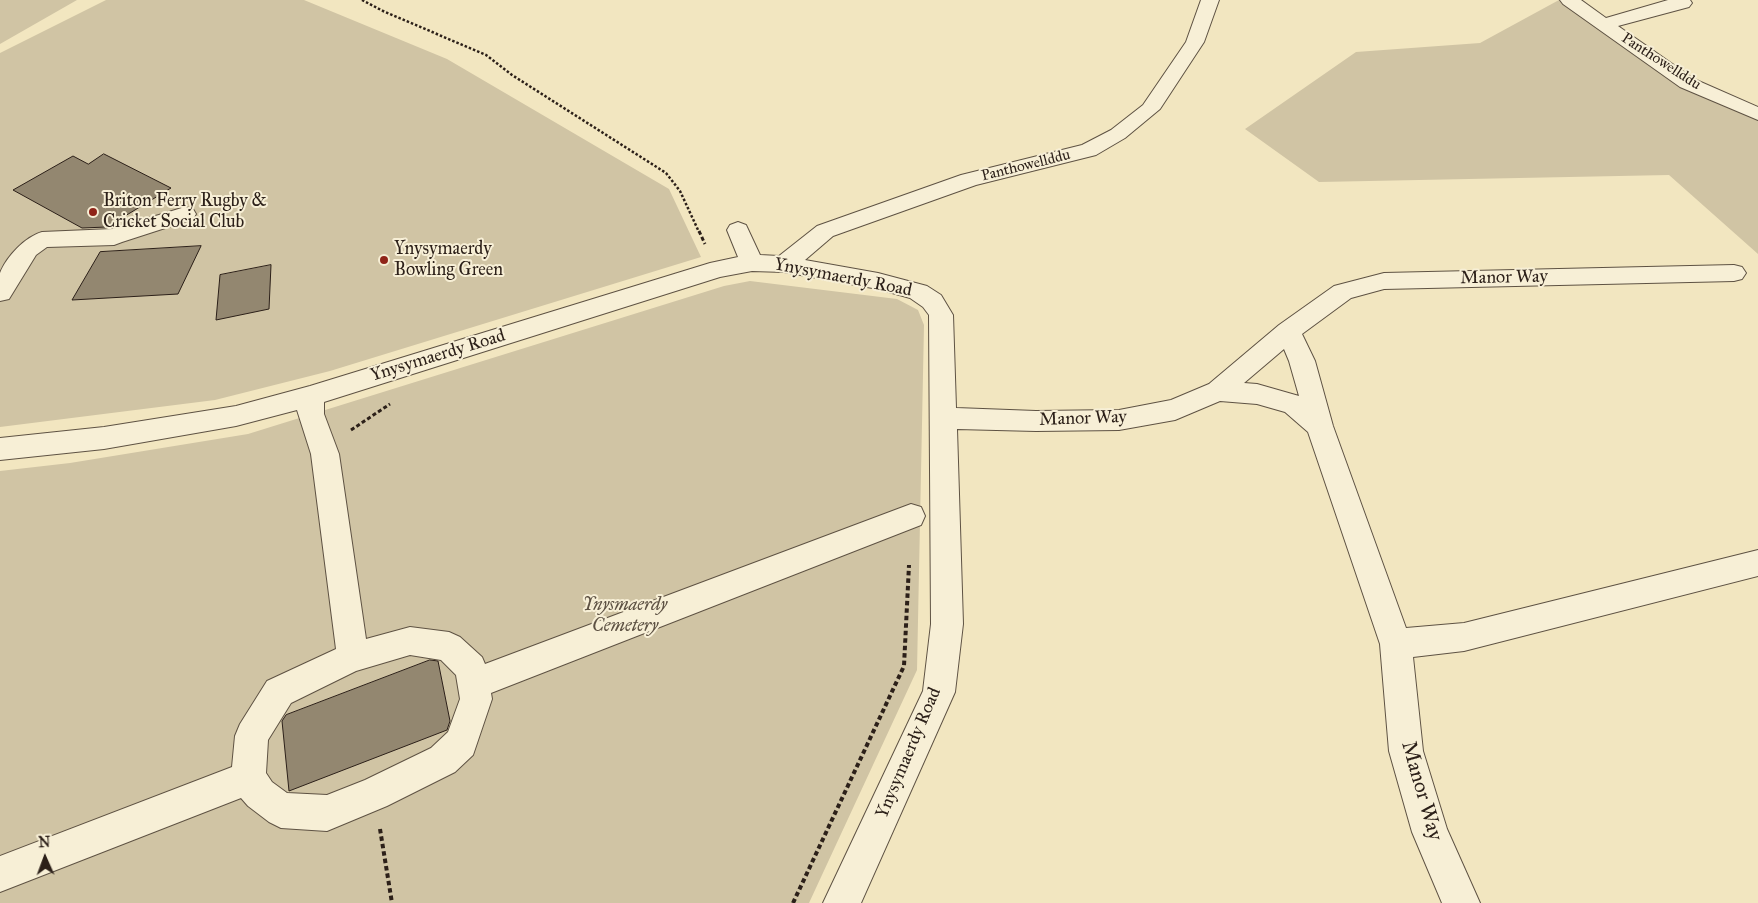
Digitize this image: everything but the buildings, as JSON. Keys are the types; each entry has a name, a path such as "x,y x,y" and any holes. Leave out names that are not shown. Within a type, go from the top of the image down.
{"street":[{"name":"Panthowellddu","path":"784,264 825,230 969,180 1089,150 1118,134 1150,109 1195,42 1210,0"},
{"name":"Panthowellddu","path":"1569,0 1687,83 1758,114"},
{"path":"1603,24 1683,3 1677,0"},
{"path":"0,293 28,249 42,240 114,237 185,214"},
{"path":"738,230 752,263"},
{"name":"Ynysymaerdy Road","path":"0,450 104,438 236,416 310,396 718,269 752,263 784,264 878,281 918,292 932,302 941,315 947,624 939,692 842,903"},
{"name":"Manor Way","path":"944,418 1036,421 1119,420 1174,410 1218,391 1288,331 1343,292 1384,281 1734,273"},
{"name":"Manor Way","path":"1288,331 1302,361 1320,426 1396,644 1406,751 1430,832 1462,903"},
{"name":"Manor Way","path":"1218,391 1257,394 1294,405 1320,426"},
{"path":"310,396 311,414 325,454 353,657"},
{"path":"474,684 911,516"},
{"path":"1396,644 1464,637 1758,563"},
{"path":"410,641 449,647 471,668 476,699 461,743 443,760 375,794 327,813 281,810 260,794 248,778 252,736 279,692 324,669 353,657 410,641"},
{"path":"0,874 248,778"}],"path":[{"path":"362,0 383,11 486,55 512,75 666,173 680,191 718,269"},
{"path":"325,454 354,428 398,400"},
{"path":"793,903 904,666 911,516"},
{"path":"375,794 392,903"}],"green space":[{"path":"0,0 77,0 0,44"},
{"path":"106,0 304,0 447,59 669,189 701,257 330,371 215,400 0,427 0,53"},
{"path":"1559,0 1569,0 1687,83 1758,114 1758,254 1669,175 1319,182 1245,129 1356,52 1480,43"},
{"name":"Ynysmaerdy Cemetery","path":"750,281 897,299 918,310 924,325 917,670 809,903 0,903 0,471 70,463 248,434 724,286"}],"place":[{"name":"Briton Ferry Rugby & Cricket Social Club","path":"93,212"},
{"name":"Ynysymaerdy Bowling Green","path":"384,260"}]}
